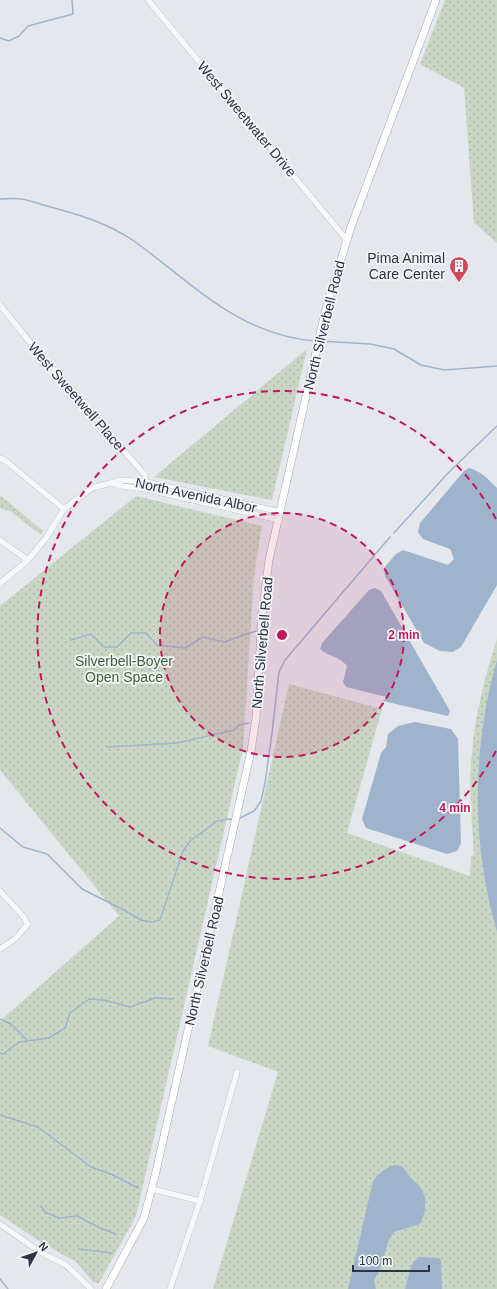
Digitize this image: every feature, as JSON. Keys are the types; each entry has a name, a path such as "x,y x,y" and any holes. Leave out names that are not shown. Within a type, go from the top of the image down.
{"main road":[{"name":"North Silverbell Road","path":"106,1289 144,1218 152,1189 251,751 256,718 262,615 269,560 325,312 346,239 436,0"}],"street":[{"name":"West Sweetwater Drive","path":"148,0 346,239"},
{"name":"West Sweetwell Place","path":"0,305 33,346 77,395 94,418 145,475 146,482"},
{"path":"0,458 7,462 64,509"},
{"name":"North Avenida Albor","path":"0,583 28,560 46,538 64,509 92,488 122,480 146,482 280,516"},
{"path":"145,489 146,482"},
{"name":"North Avenida Albor","path":"112,483 280,516"},
{"path":"178,497 180,490"},
{"path":"0,540 28,560"},
{"path":"0,891 22,915 28,924 16,938 0,949"},
{"path":"170,1289 200,1201 237,1072"},
{"path":"152,1189 200,1201"},
{"path":"0,1224 40,1252 66,1264 91,1289"}],"green space":[{"path":"445,0 497,0 497,243 474,223 464,88 420,64"},
{"path":"307,349 272,500 154,477"},
{"path":"0,495 43,531 41,535 10,511 0,508"},
{"name":"Silverbell-Boyer Open Space","path":"136,496 262,526 254,576 243,748 136,1216 99,1283 93,1282 76,1262 44,1244 0,1215 0,1021 119,916 0,770 0,606"},
{"path":"497,639 497,1289 213,1289 278,1072 208,1046 289,684 382,709 347,833 470,876 471,856 474,855 470,791 473,739 481,696"}],"water":[{"path":"469,468 481,473 497,488 497,585 461,647 453,652 440,651 424,643 385,576 384,568 396,554 403,550 448,565 454,559 450,549 423,539 418,532 420,523 464,471"},
{"path":"375,588 381,591 450,711 448,716 383,701 387,697 346,687 343,682 347,666 341,660 320,649 322,643 369,590"},
{"path":"497,660 497,932 483,864 479,830 478,796 479,761 483,727"},
{"path":"415,722 451,729 458,739 461,843 457,851 447,854 366,828 362,819 381,753 386,747 388,734 398,726"},
{"path":"395,1165 403,1168 423,1191 425,1210 422,1220 420,1224 394,1232 389,1239 382,1264 374,1281 376,1289 348,1289 373,1181 382,1171"},
{"path":"419,1257 439,1258 441,1261 442,1289 405,1289 411,1267 415,1260"}],"waterway":[{"path":"0,38 9,41 19,36 28,26 73,14 72,0"},
{"path":"0,199 28,200 103,224 134,241 197,290 240,318 264,329 289,337 316,341"},
{"path":"320,341 370,344 394,349 421,365 444,370 497,366"},
{"path":"394,533 449,472 497,426"},
{"path":"238,819 254,811 261,801 272,733 279,672 285,660 390,537"},
{"path":"71,640 91,634 104,647 117,647 131,633 146,633 157,645 185,648 203,637 224,642 256,631"},
{"path":"107,747 177,743 234,730 239,725 249,723"},
{"path":"0,828 23,847 47,854 82,889 141,920 152,922 160,920 183,851 190,841 217,821 229,819 233,820"},
{"path":"0,1053 3,1054 19,1042 49,1038 65,1028 70,1013 89,999 104,1000 130,1007 155,998 173,999"},
{"path":"0,1019 11,1024 27,1040"},
{"path":"0,1115 38,1127 91,1167 111,1174 138,1188"},
{"path":"41,1206 45,1212 59,1218 77,1216 100,1228 116,1234"},
{"path":"79,1249 112,1253"},
{"path":"0,1279 8,1289"}],"place":[{"name":"Pima Animal Care Center","path":"459,283"}]}
